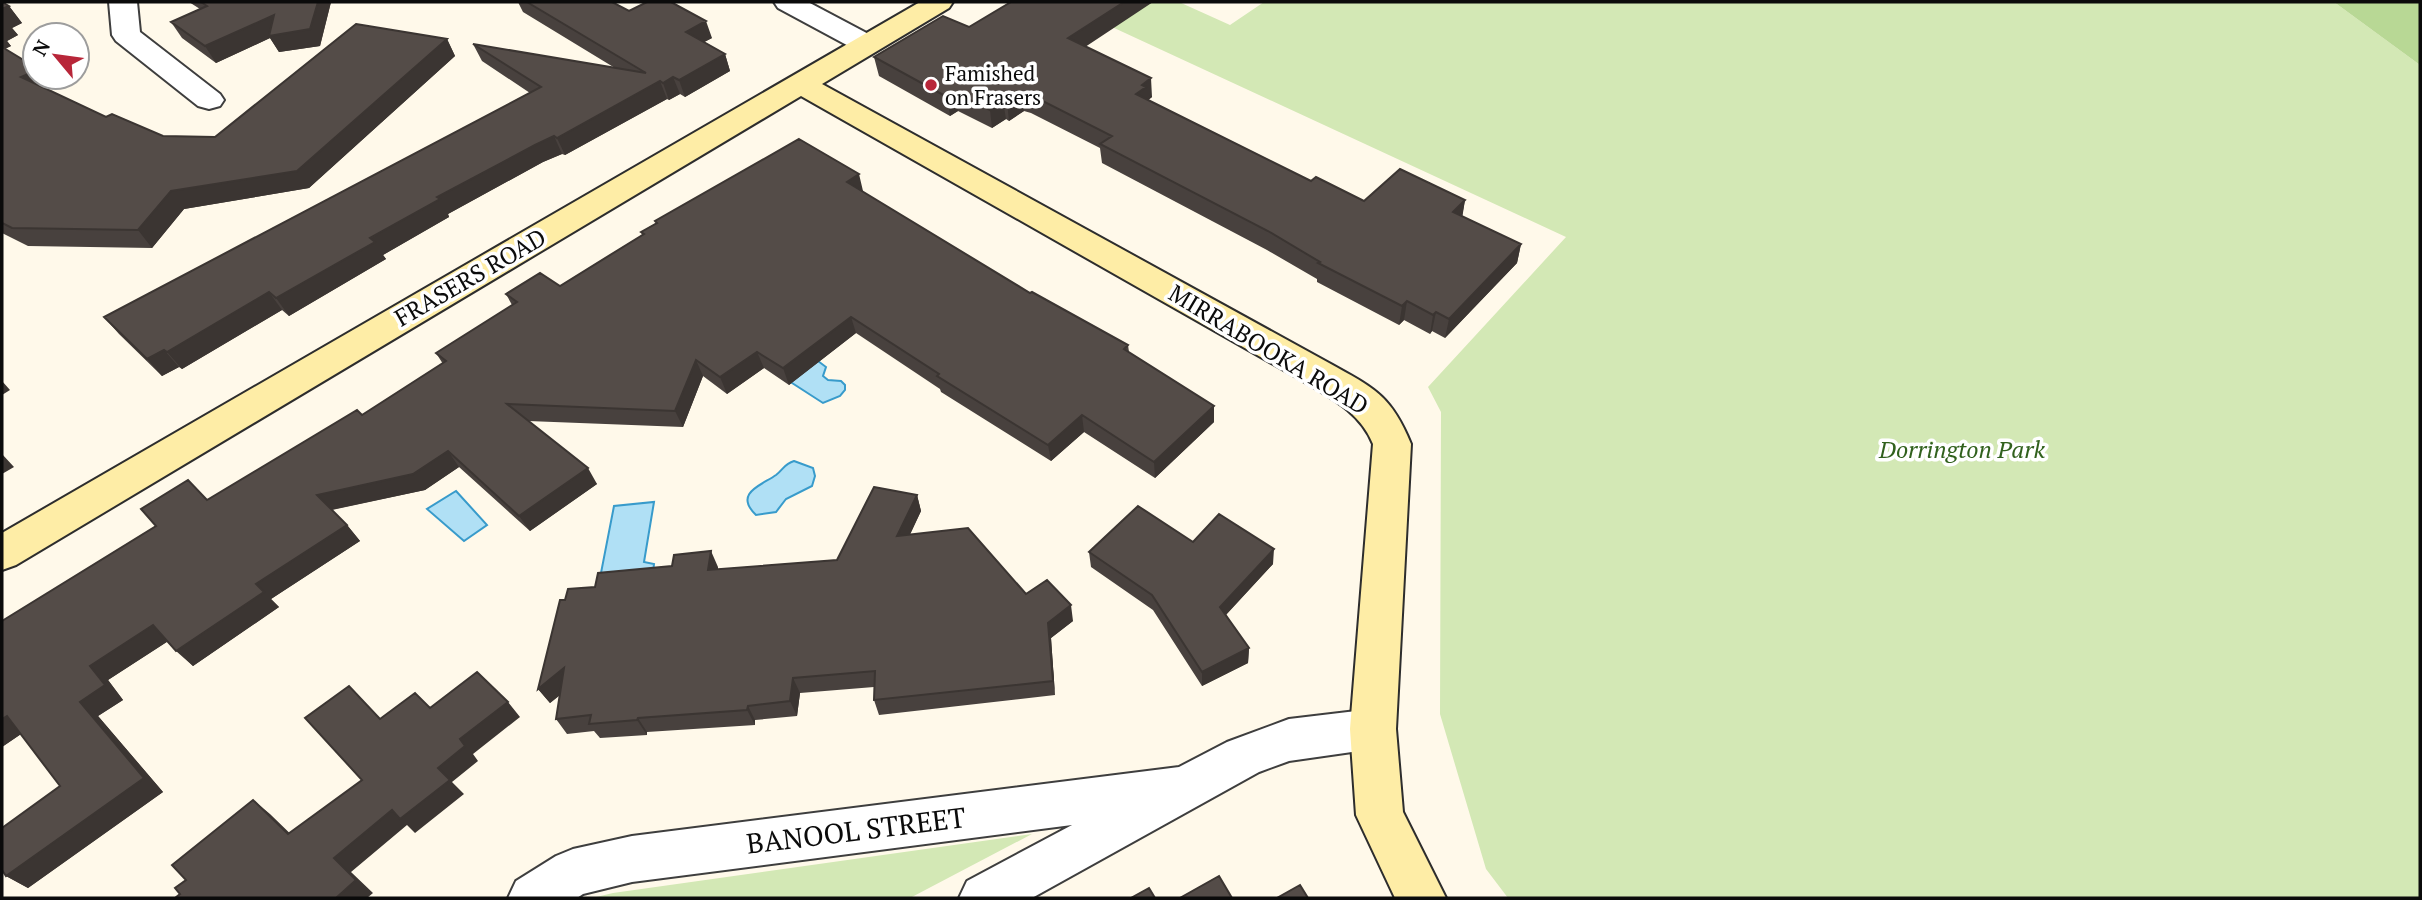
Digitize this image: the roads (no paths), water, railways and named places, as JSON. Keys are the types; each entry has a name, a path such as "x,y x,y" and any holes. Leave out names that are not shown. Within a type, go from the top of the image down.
{"street":[{"path":"124,2 126,35 209,100"},
{"path":"788,2 866,44"},
{"name":"FRASERS ROAD","path":"2,553 939,2"},
{"name":"MIRRABOOKA ROAD","path":"799,83 1316,372 1357,396 1382,419 1392,444 1373,729 1380,815 1421,898"},
{"name":"BANOOL STREET","path":"984,898 1243,757 1289,740 1373,729"},
{"name":"BANOOL STREET","path":"533,898 573,873 632,859 1188,788"}],"water":[{"path":"818,361 826,367 823,376 828,380 841,381 845,385 840,396 823,403 789,381"},
{"path":"794,461 813,468 815,476 812,486 786,499 776,512 756,515 747,501 752,490"},
{"path":"456,491 487,525 464,541 427,509"},
{"path":"654,502 644,562 654,564 653,572 600,578 614,506"}],"place":[{"name":"Famished on Frasers","path":"931,85"}],"park label":[{"name":"Dorrington Park","path":"1962,449"}]}
